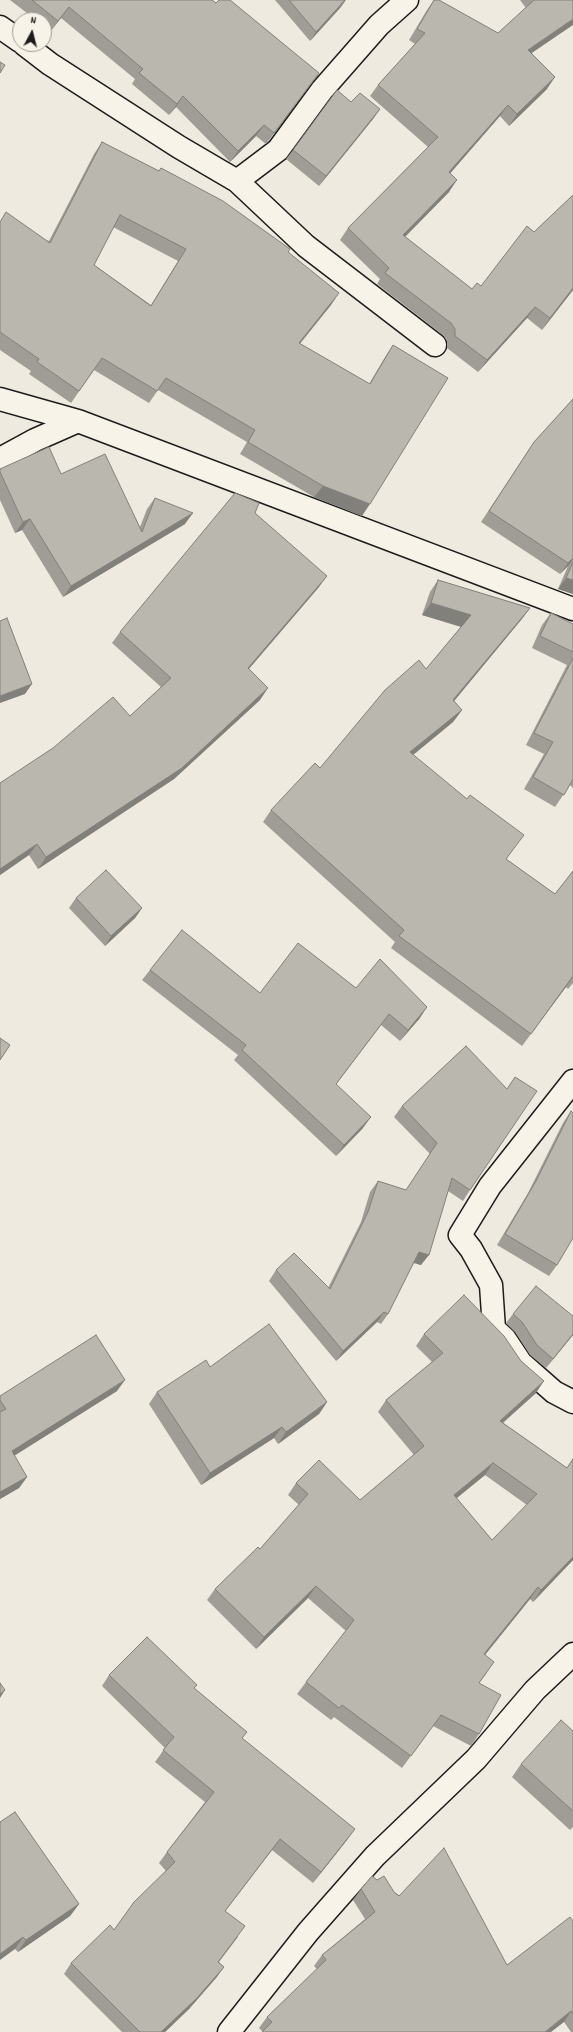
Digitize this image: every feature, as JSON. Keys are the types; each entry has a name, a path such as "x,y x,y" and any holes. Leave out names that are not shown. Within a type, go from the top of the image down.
{"street":[{"path":"237,181 278,150 322,90 378,25 407,0"},
{"path":"0,27 12,35"},
{"path":"35,52 63,73 179,147 237,181 306,246 435,345"},
{"path":"0,399 78,421 573,609"},
{"path":"0,460 35,440 78,421"},
{"path":"573,1081 490,1186 460,1235 471,1249 491,1285 494,1329 505,1339 521,1363 554,1392 573,1402"},
{"path":"228,2032 308,1932 375,1856 476,1759 535,1690 573,1654"}],"building":[{"path":"32,0 212,0 216,3 219,0 230,0 319,73 274,133 264,125 238,151 183,96 177,104 139,73 143,69 69,7 58,21 52,16 52,12 47,12"},
{"path":"289,0 345,0 316,32"},
{"path":"434,0 439,0 498,33 534,0 573,0 573,19 528,50 555,77 517,114 508,105 449,172 457,180 403,235 472,289 477,283 481,286 527,226 534,232 573,195 573,288 550,318 535,307 487,360 455,336 455,329 451,323 385,273 389,268 348,228 438,137 378,85 425,33 417,29"},
{"path":"0,62 5,65 0,73"},
{"path":"337,90 351,102 360,93 380,109 326,176 293,150"},
{"path":"102,142 159,171 161,168 223,201 290,249 288,252 339,293 299,343 370,384 393,345 448,378 370,504 323,486 248,442 255,430 166,378 157,391 102,358 79,391 37,362 39,359 0,332 0,222 6,212 50,243","holes":["120,215 186,249 151,306 94,265"]},
{"path":"573,399 573,558 568,563 489,511 534,442"},
{"path":"49,447 61,474 105,454 142,532 155,498 193,513 71,586 30,519 23,522 0,472 0,469"},
{"path":"235,493 259,503 255,513 327,576 248,668 268,688 182,768 46,857 37,844 0,869 0,783 53,748 113,697 130,716 171,678 120,632"},
{"path":"573,562 573,580 566,578"},
{"path":"438,580 530,608 453,700 462,710 410,752 467,799 470,795 524,835 506,859 555,894 573,871 573,976 531,1034 399,936 404,930 271,810 315,763 320,768 385,690 419,660 426,669 471,615 431,603"},
{"path":"551,613 573,624 573,652 540,636"},
{"path":"7,618 32,684 0,696 0,621"},
{"path":"573,658 573,779 564,795 533,777 553,742 534,733"},
{"path":"106,870 142,908 111,936 76,898"},
{"path":"182,930 260,993 298,943 356,988 380,959 427,1007 408,1030 389,1014 336,1084 371,1117 344,1145 242,1050 246,1045 150,970"},
{"path":"0,1038 10,1045 0,1060"},
{"path":"466,1046 507,1089 515,1077 537,1091 470,1190 452,1178 429,1255 419,1252 388,1314 384,1312 343,1351 276,1270 294,1253 330,1289 368,1212 378,1181 406,1190 437,1143 402,1106"},
{"path":"571,1111 573,1113 573,1238 557,1265 505,1234 536,1181"},
{"path":"536,1286 573,1316 573,1334 553,1359 537,1345 522,1322 513,1314"},
{"path":"464,1295 504,1336 521,1361 544,1381 500,1421 567,1468 573,1459 573,1557 541,1590 538,1587 484,1654 494,1662 479,1683 501,1695 479,1734 441,1715 411,1756 342,1705 339,1708 306,1682 354,1620 316,1586 264,1637 215,1589 258,1547 260,1549 308,1494 296,1483 319,1460 360,1500 424,1446 386,1400 443,1353 424,1334","holes":["493,1463 537,1494 492,1540 454,1495"]},
{"path":"269,1324 327,1402 286,1432 282,1427 210,1473 157,1392 206,1360 210,1367"},
{"path":"96,1335 125,1380 12,1451 27,1477 0,1492 0,1412 6,1409 0,1400 0,1396"},
{"path":"147,1637 197,1685 194,1688 247,1732 242,1738 355,1829 321,1872 280,1839 225,1911 245,1926 218,1962 224,1967 197,1998 161,2032 140,2032 71,1963 110,1925 114,1930 134,1902 175,1862 167,1852 214,1792 163,1750 174,1737 109,1675"},
{"path":"0,1683 5,1690 0,1694"},
{"path":"561,1720 573,1731 573,1811 521,1764"},
{"path":"15,1812 79,1904 26,1940 23,1937 0,1954 0,1822"},
{"path":"444,1848 507,1965 570,1917 573,1921 573,2014 571,2011 545,2032 262,2032 272,2022 267,2017 326,1960 322,1955 375,1912 361,1889 372,1876 377,1880 384,1876 394,1892 399,1896"}]}
